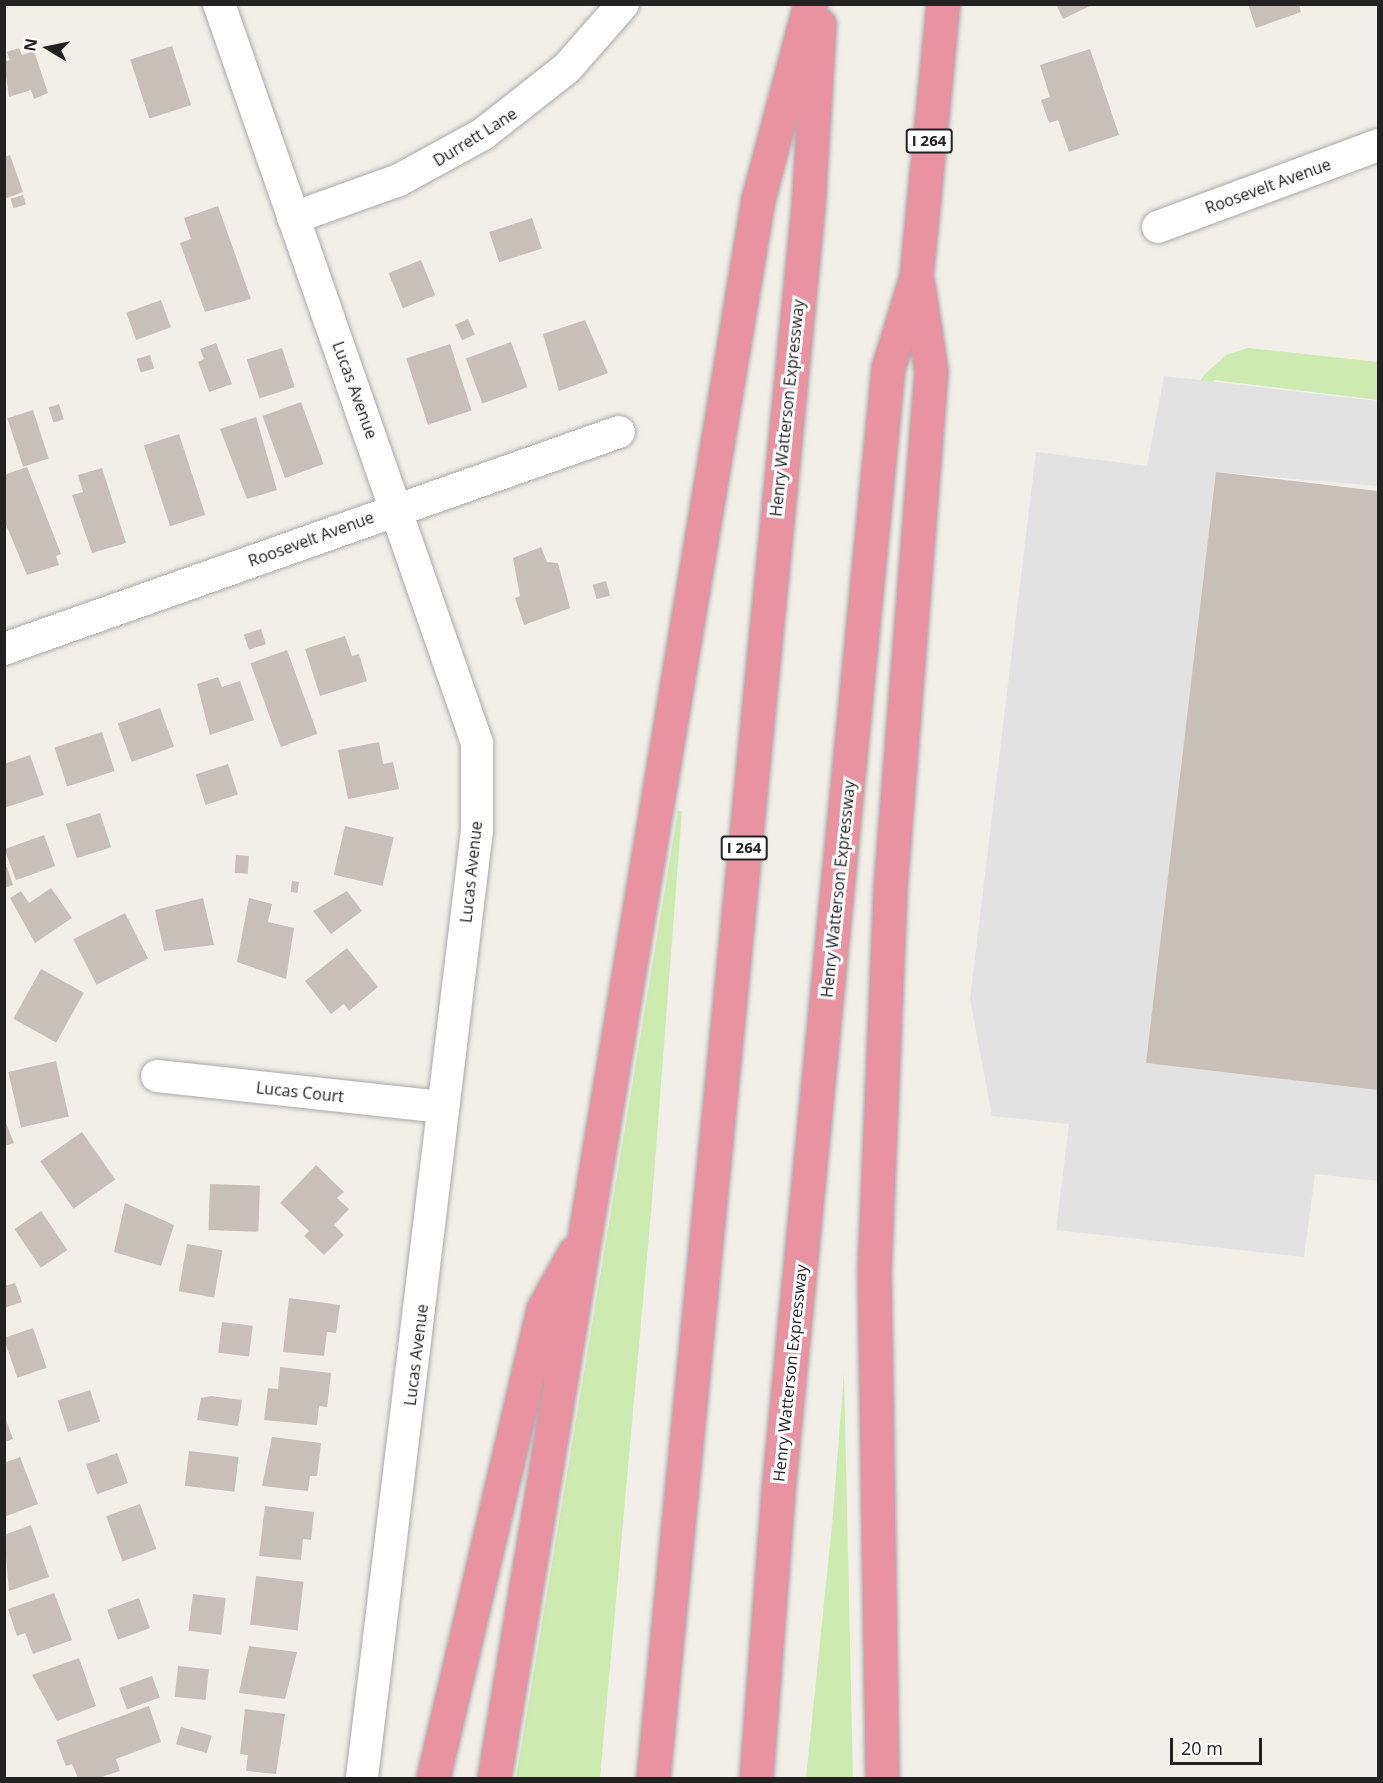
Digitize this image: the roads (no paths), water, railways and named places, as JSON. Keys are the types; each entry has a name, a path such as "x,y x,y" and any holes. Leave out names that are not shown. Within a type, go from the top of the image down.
{"highway":[{"path":"494,1779 758,199 810,4"},
{"name":"Henry Watterson Expressway","path":"653,1779 808,206 821,4"},
{"name":"Henry Watterson Expressway","path":"756,1779 779,1479 888,368 916,277 943,4"},
{"path":"882,1779 874,1271 890,900 931,371 916,277"},
{"path":"433,1779 543,1309 586,1231"}],"street":[{"name":"Lucas Avenue","path":"219,4 477,743 477,830 362,1779"},
{"name":"Durrett Lane","path":"293,218 399,180 483,134 567,68 623,4"},
{"name":"Roosevelt Avenue","path":"1158,227 1378,145"},
{"name":"Roosevelt Avenue","path":"4,649 395,509 619,432"},
{"name":"Lucas Court","path":"157,1076 443,1107"}]}
